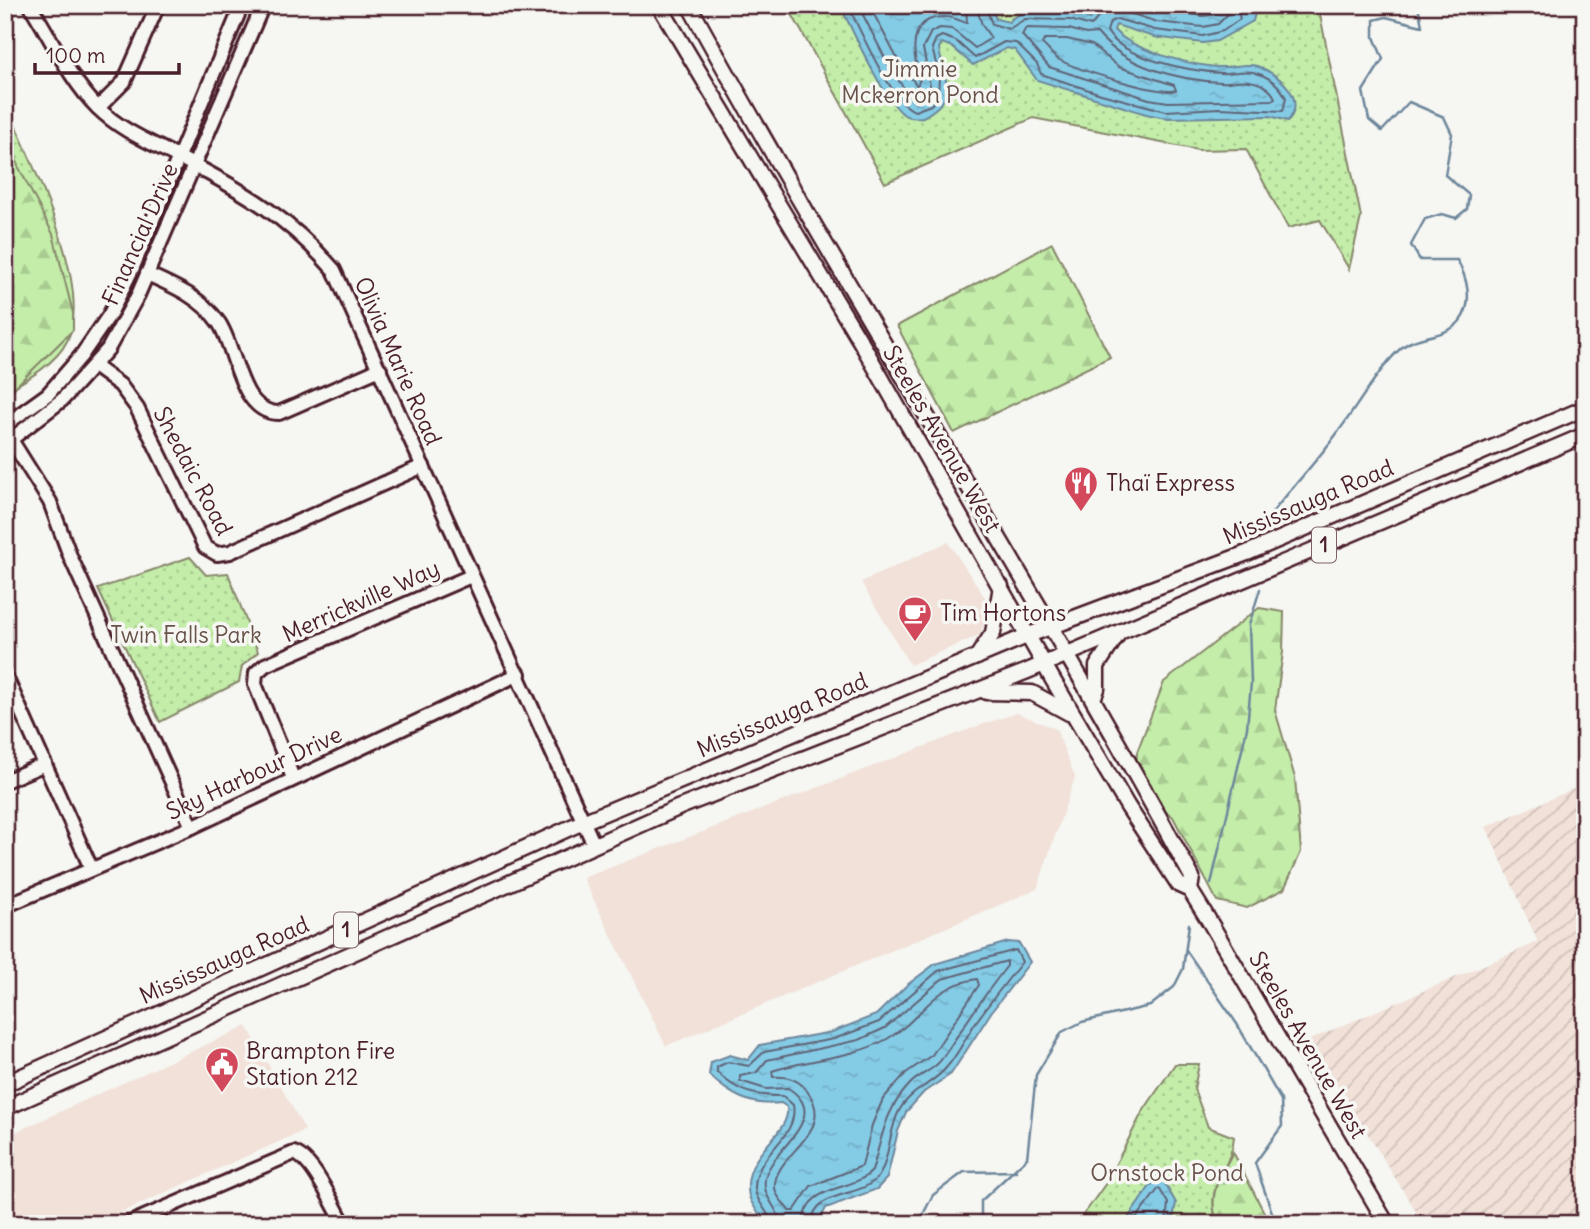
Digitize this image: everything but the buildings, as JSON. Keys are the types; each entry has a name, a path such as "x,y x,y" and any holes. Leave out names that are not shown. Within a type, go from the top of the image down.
{"main road":[{"name":"Steeles Avenue West","path":"659,5 781,206 1075,717 1179,885 1190,890 1208,919 1387,1224"},
{"name":"Steeles Avenue West","path":"689,5 856,300 1093,699 1192,877 1190,890"},
{"name":"Mississauga Road","path":"5,1084 585,821 1029,635 1247,553 1585,408"},
{"name":"Mississauga Road","path":"5,1108 594,845 775,768 961,698 1121,632 1585,435"},
{"path":"976,658 993,633 1000,586"},
{"path":"1093,699 1097,666 1121,632"},
{"path":"961,698 995,690 1032,693 1054,702 1075,717"}],"street":[{"name":"Olivia Marie Road","path":"30,5 98,108 117,124 276,213 308,240 334,270 471,576 519,674 594,845"},
{"path":"98,108 124,82 158,5"},
{"name":"Financial Drive","path":"5,425 48,394 82,356 110,314 180,158 242,5"},
{"name":"Financial Drive","path":"7,438 62,400 94,366 114,339 147,274 263,5"},
{"path":"147,274 179,288 205,306 220,324 255,404 269,413 279,413 380,369"},
{"name":"Shedaic Road","path":"94,366 120,385 137,408 205,547 217,554 230,552 423,466"},
{"path":"7,438 50,502 70,556 191,827"},
{"name":"Merrickville Way","path":"293,778 255,684 256,673 265,665 471,576"},
{"name":"Sky Harbour Drive","path":"5,906 191,827 519,674"},
{"path":"5,675 91,868"},
{"path":"5,781 45,764"},
{"path":"128,1224 278,1157 293,1153 303,1157 310,1166 344,1224"}],"shaded area":[{"path":"948,542 990,605 980,635 910,665 861,582"},
{"path":"1017,713 1056,729 1075,777 1037,889 666,1046 583,878"},
{"path":"1585,784 1585,1224 1424,1224 1309,1040 1538,942 1486,827"},
{"path":"247,1026 305,1130 95,1224 5,1224 5,1137"}],"green space":[{"name":"Jimmie Mckerron Pond","path":"787,5 1318,5 1361,217 1349,269 1320,220 1288,228 1246,149 1198,150 1033,118 885,183"},
{"path":"5,102 42,187 66,255 72,288 73,317 67,341 56,357 40,371 5,392"},
{"path":"5,117 18,166 53,234 73,313 73,330 5,397"},
{"path":"1052,243 1110,357 954,433 897,326"},
{"name":"Twin Falls Park","path":"190,557 206,575 228,573 258,652 242,666 239,682 160,722 98,589"},
{"path":"1259,608 1284,612 1283,652 1275,710 1295,778 1301,852 1284,889 1247,908 1217,901 1173,817 1159,806 1151,784 1136,770 1137,752 1164,682"},
{"name":"Ornstock Pond","path":"1175,1064 1199,1064 1194,1089 1208,1127 1234,1137 1213,1199 1218,1224 1077,1224 1106,1183 1142,1113"},
{"path":"1233,1152 1270,1224 1218,1224 1213,1204 1214,1196 1219,1178"}],"water":[{"path":"840,5 990,5 996,19 1009,22 1025,12 1048,10 1090,19 1093,13 1081,5 1242,5 1255,13 1253,21 1217,41 1203,43 1154,37 1116,25 1114,30 1135,45 1182,61 1224,67 1253,65 1265,69 1288,87 1294,103 1293,112 1288,121 1270,116 1166,118 1037,80 1015,50 1007,48 973,65 952,47 942,43 939,48 946,79 946,95 935,109 923,117 909,117 902,113 885,92"},
{"path":"1008,942 1019,943 1030,962 992,1011 951,1074 924,1092 906,1112 898,1131 887,1178 877,1189 826,1208 818,1224 764,1224 750,1199 749,1176 761,1153 782,1126 787,1107 781,1103 751,1101 733,1094 709,1075 711,1062 730,1055 748,1060 760,1045 832,1032 876,1015 907,985 935,964"},
{"path":"1159,1173 1176,1203 1172,1224 1124,1224"}],"waterway":[{"path":"1261,527 1329,444 1399,350 1413,341 1453,327 1460,321 1467,306 1468,290 1457,260 1420,260 1411,245 1425,219 1442,214 1456,218 1467,209 1469,195 1445,175 1452,134 1444,117 1409,102 1382,131 1369,120 1363,91 1383,59 1374,37 1374,20 1386,17 1422,26 1418,5"},
{"path":"1211,884 1247,728 1251,683 1249,625 1260,589"},
{"path":"981,1224 981,1201 1027,1158 1036,1075 1062,1032 1082,1022 1150,1006 1174,987 1183,969 1189,924"},
{"path":"1186,950 1237,1024 1281,1100 1282,1126 1255,1163 1276,1224"},
{"path":"918,1224 933,1195 964,1172 1016,1171"}],"place":[{"name":"Thaï Express","path":"1081,513"},
{"name":"Tim Hortons","path":"915,643"},
{"name":"Brampton Fire Station 212","path":"222,1094"}]}
